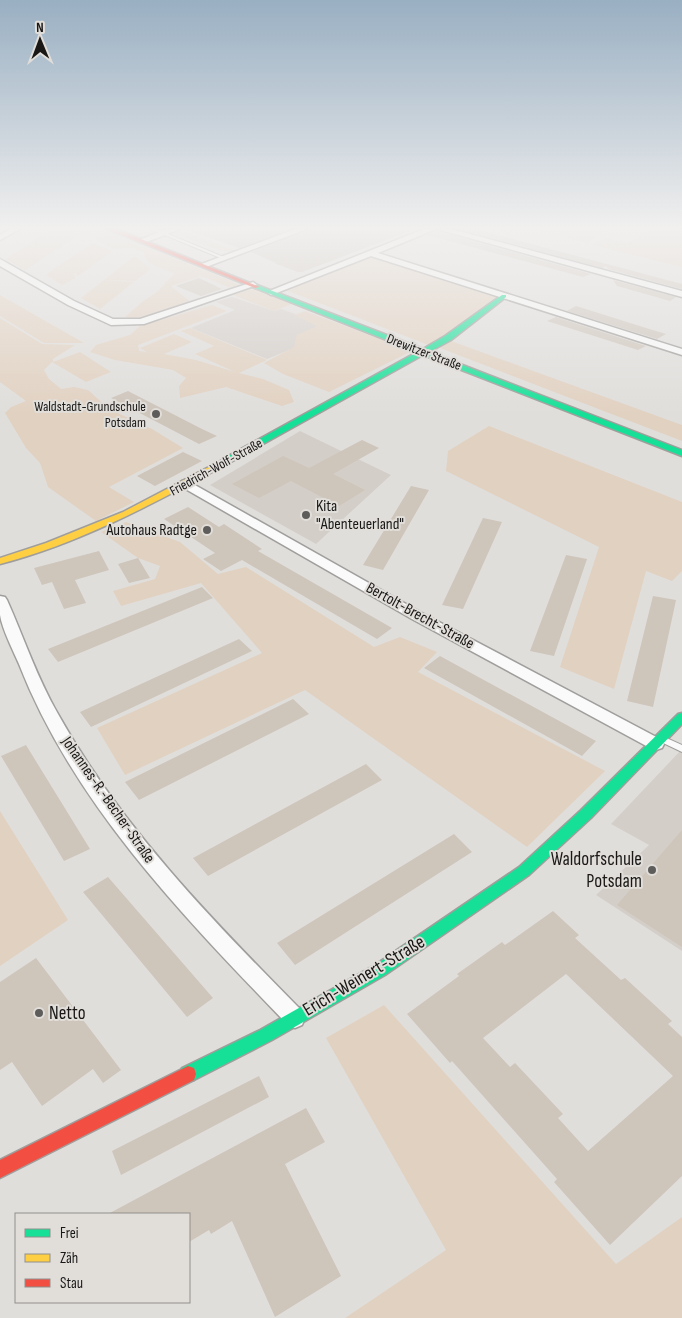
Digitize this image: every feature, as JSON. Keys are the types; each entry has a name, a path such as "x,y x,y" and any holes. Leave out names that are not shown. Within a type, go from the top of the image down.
{"street":[{"path":"49,291 111,322 141,322 237,291"},
{"name":"Drewitzer Straße","path":"267,291 682,453"},
{"path":"271,292 275,291"},
{"path":"486,291 682,352"},
{"path":"669,291 682,294"},
{"name":"Friedrich-Wolf-Straße","path":"0,562 50,545 131,512 186,484 448,338 504,296"},
{"name":"Bertolt-Brecht-Straße","path":"186,484 417,616 659,741"},
{"name":"Johannes-R.-Becher-Straße","path":"0,600 31,678 49,714 95,788 153,865 234,956 295,1018"},
{"name":"Erich-Weinert-Straße","path":"0,1169 266,1035 380,970 524,871 586,814 682,716"}],"lane":[{"path":"659,741 682,749"}],"shaded area":[{"path":"91,291 123,291 100,309 81,298"},
{"path":"177,291 191,302 135,319 125,317 142,302 157,292"},
{"path":"244,291 255,291 292,304 274,311 233,295"},
{"path":"287,291 483,291 501,296 431,346"},
{"path":"0,295 84,343 44,343 0,316"},
{"path":"232,297 274,311 281,309 323,324 311,341 267,359 191,328 235,310 216,302"},
{"path":"212,305 227,311 138,345 139,351 147,352 140,348 174,334 192,342 164,354 196,360 235,372 195,354 214,346 181,331 190,328 267,360 239,373 263,379 289,390 294,402 282,406 226,387 180,398 179,386 186,378 173,370 115,360 90,352 96,345 130,335 140,326"},
{"path":"305,311 412,351 329,392 283,374 264,363 294,347 297,335 317,326 294,315"},
{"path":"0,318 42,344 75,345 53,359 53,362 80,352 111,372 86,382 52,362 44,370 49,379 61,389 74,387 88,390 109,409 152,429 183,448 109,487 134,502 96,521 48,487 40,463 26,448 5,413 11,407 26,401 0,382"},
{"path":"451,341 682,425 682,441 440,348"},
{"path":"489,426 682,502 682,571 672,581 646,571 614,689 560,667 599,547 446,471 448,451"},
{"name":"Kita \"Abenteuerland\"","path":"300,431 391,475 316,544 210,485"},
{"path":"126,522 180,542 218,574 246,567 374,647 400,637 437,652 418,672 605,771 527,847 305,690 125,775 97,728 262,653 201,583 121,606 113,591 155,579 160,566 138,558 101,532"},
{"name":"Waldorfschule Potsdam","path":"682,749 682,951 596,895 649,845 611,824"},
{"path":"0,811 68,920 0,966"},
{"path":"384,1005 616,1264 682,1217 682,1318 345,1318 446,1250 326,1038"}],"building":[{"path":"187,291 217,291 201,296"},
{"path":"633,291 652,291 676,297 670,301"},
{"path":"576,306 666,334 657,339 567,311"},
{"path":"556,317 646,346 638,350 547,321"},
{"name":"Waldstadt-Grundschule Potsdam","path":"128,391 217,436 199,444 111,398"},
{"path":"362,440 379,448 333,474 365,490 339,506 291,481 259,498 232,484 283,456 309,468"},
{"path":"183,452 202,461 155,486 137,476"},
{"path":"411,486 429,490 383,570 363,565"},
{"path":"188,507 219,527 224,524 262,549 258,551 392,628 377,639 242,560 221,571 203,559 215,553 164,519"},
{"path":"483,518 502,522 463,609 442,605"},
{"path":"99,551 109,570 75,580 86,603 64,609 52,582 42,585 34,568"},
{"path":"566,555 587,559 554,656 530,651"},
{"path":"138,558 150,578 129,583 118,564"},
{"path":"202,587 213,598 58,662 48,649"},
{"path":"653,596 676,600 653,707 627,701"},
{"path":"239,639 252,651 91,727 80,712"},
{"path":"440,656 596,741 582,756 424,668"},
{"path":"293,699 309,714 139,800 125,782"},
{"path":"26,745 90,849 64,861 1,756"},
{"path":"366,764 382,780 208,876 193,858"},
{"path":"682,830 682,947 617,905"},
{"path":"454,834 472,852 295,965 277,943"},
{"path":"108,877 213,998 187,1017 83,892"},
{"path":"553,911 579,935 575,938 621,980 625,978 672,1021 668,1024 682,1037 682,1176 610,1245 554,1182 557,1179 452,1061 450,1063 407,1014 459,976 457,974 502,942 505,945","holes":["566,974 673,1076 588,1151 558,1118 563,1114 515,1063 510,1067 483,1038"]},
{"name":"Netto","path":"36,958 121,1070 103,1083 93,1069 42,1106 12,1062 0,1070 0,982"},
{"path":"259,1076 269,1097 121,1175 112,1151"},
{"path":"306,1108 325,1142 285,1164 341,1276 275,1317 232,1221 211,1234 209,1230 190,1241 190,1213 110,1213"}],"traffic: fast":[{"path":"266,291 682,453"},
{"path":"226,461 448,338 504,296"},
{"path":"188,1074 266,1035 380,970 524,871 586,814 682,717"}],"traffic: slow":[{"path":"0,561 49,545 126,514 226,461"}],"traffic: jam":[{"path":"0,1169 188,1074"}],"place":[{"name":"Waldstadt-Grundschule Potsdam","path":"156,414"},
{"name":"Kita \"Abenteuerland\"","path":"306,515"},
{"name":"Autohaus Radtge","path":"207,530"},
{"name":"Waldorfschule Potsdam","path":"652,870"},
{"name":"Netto","path":"39,1013"}]}
